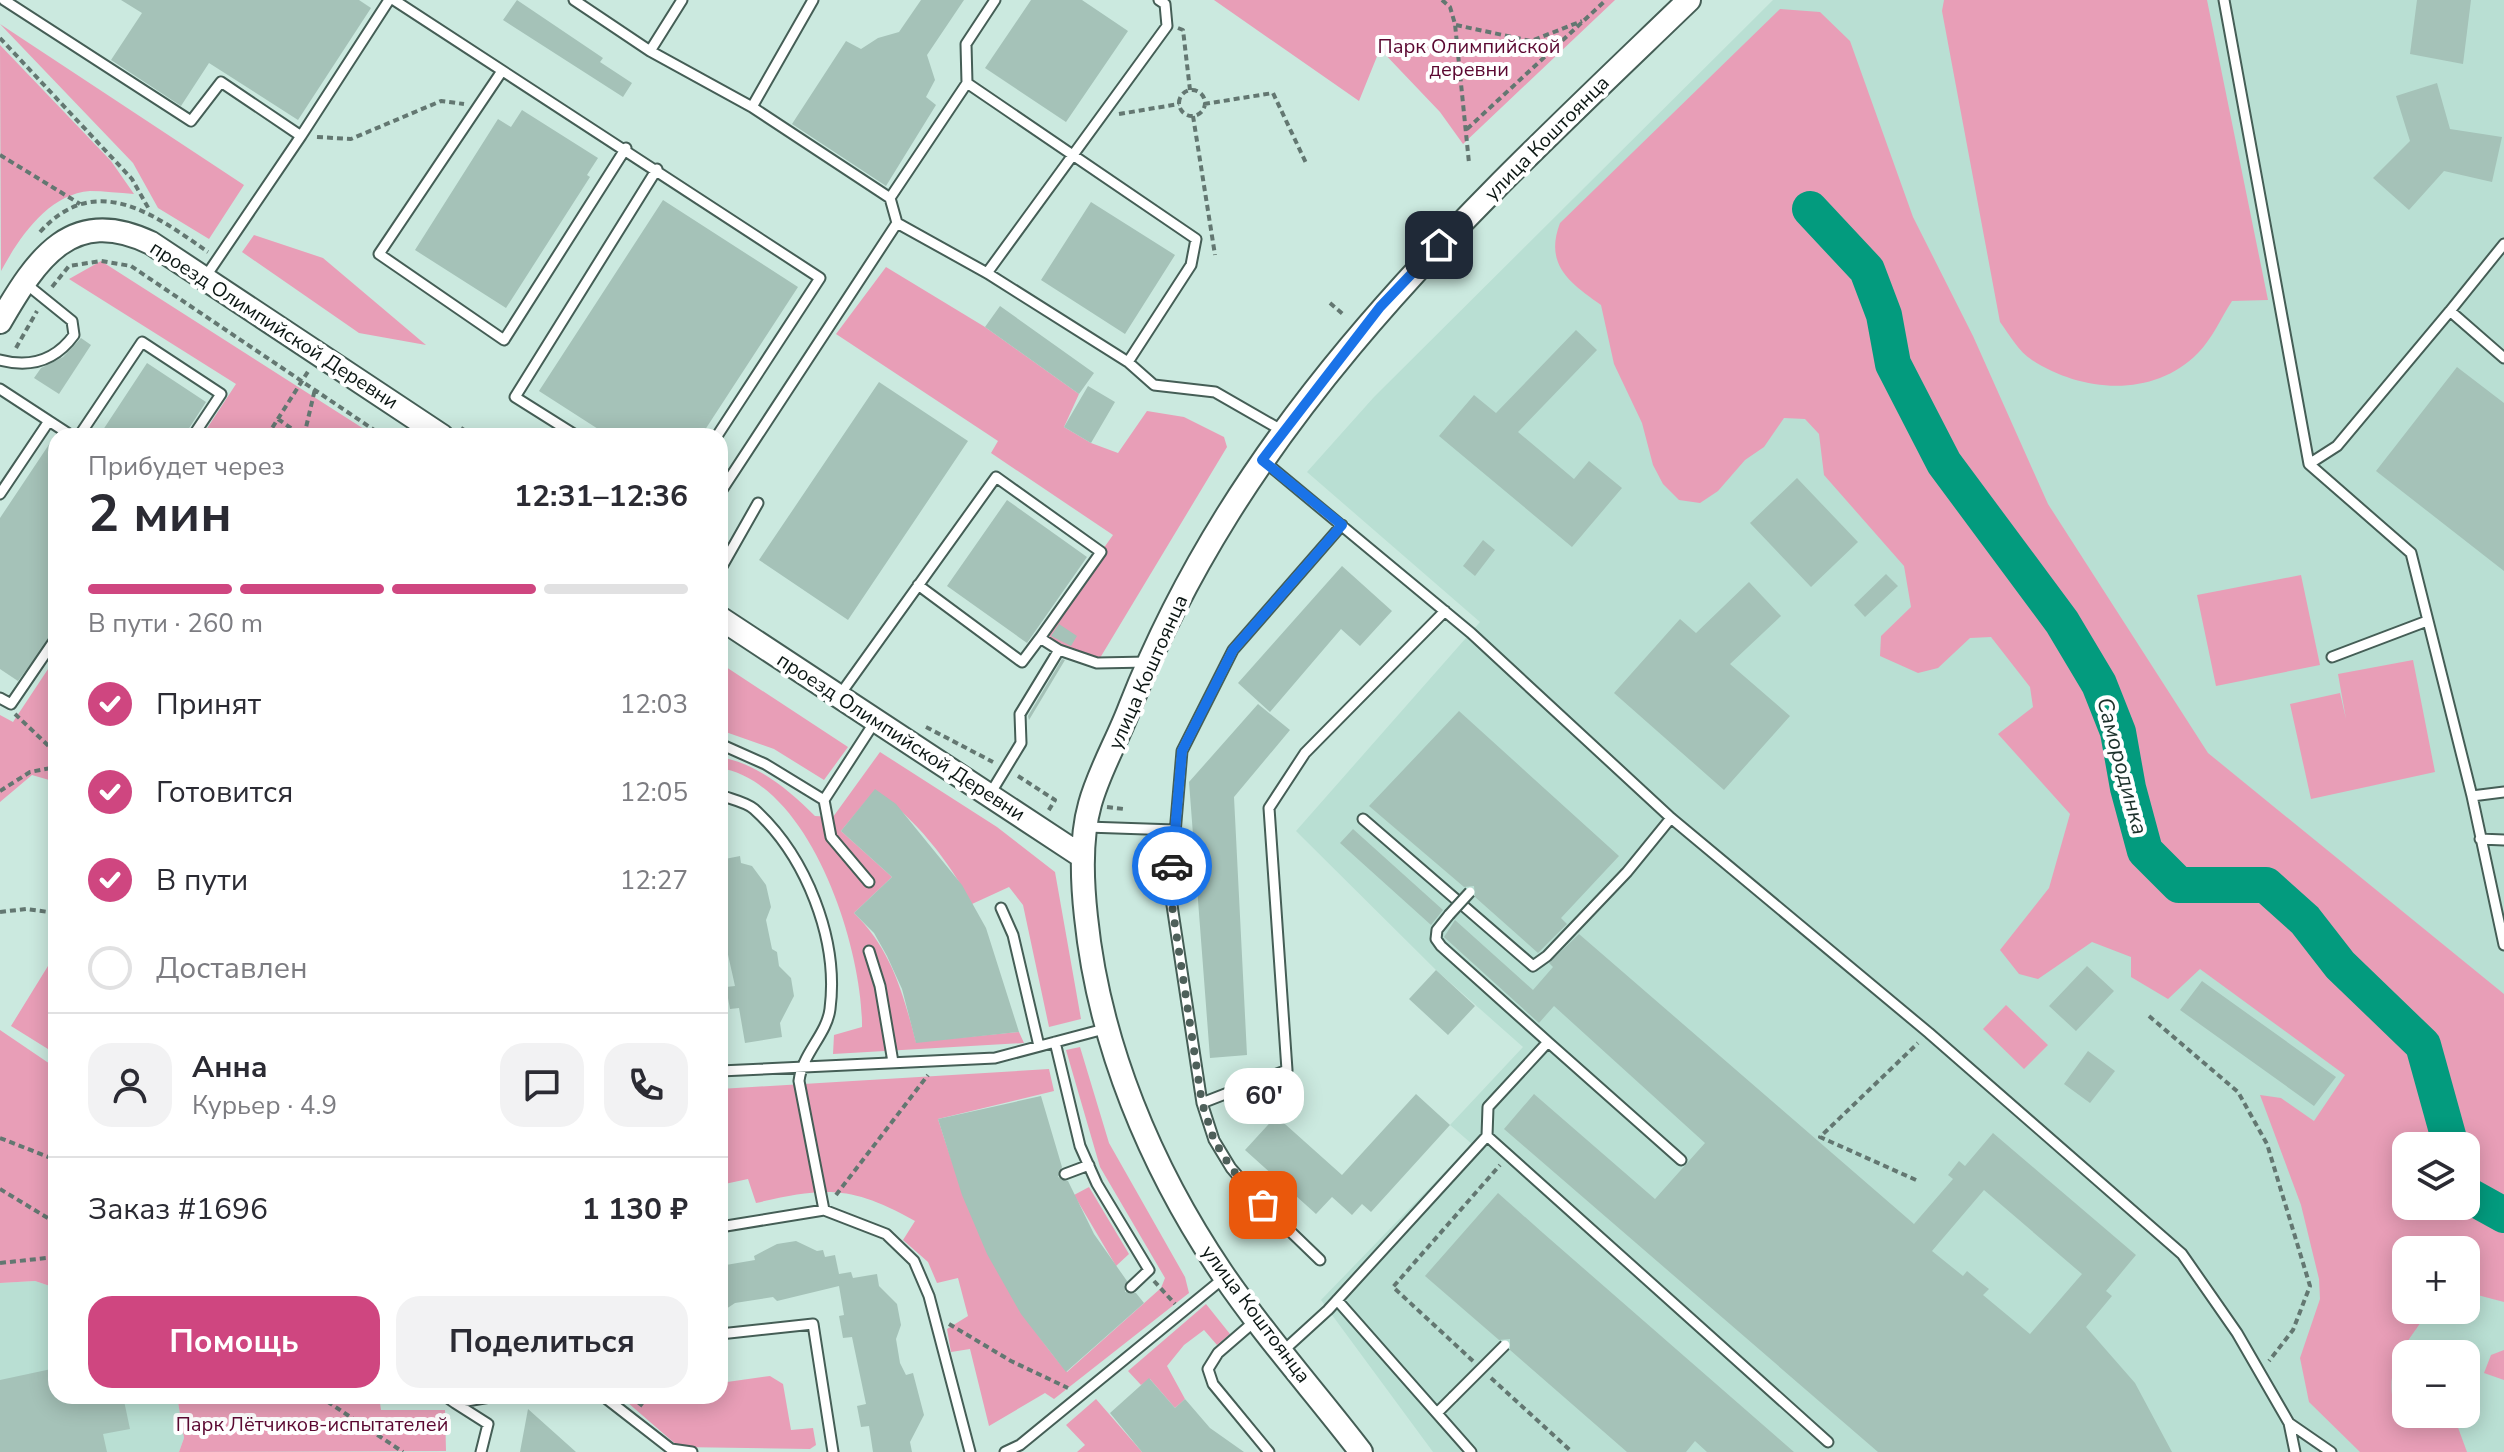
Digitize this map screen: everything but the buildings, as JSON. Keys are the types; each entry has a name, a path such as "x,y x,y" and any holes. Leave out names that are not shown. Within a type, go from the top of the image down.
{"street":[{"name":"улица Коштоянца","path":"1361,1452 1225,1277 1171,1189 1146,1137 1108,1028 1091,953 1083,857 1090,804 1148,662 1236,497 1283,431 1409,276 1689,0"},
{"name":"проезд Олимпийской Деревни","path":"0,322 25,283 57,245 74,235 100,229 127,231 430,428"},
{"name":"проезд Олимпийской Деревни","path":"728,623 1083,857"}],"lane":[{"path":"4,0 191,121 221,82 301,136"},
{"path":"204,279 392,0 626,148 820,278 722,428"},
{"path":"574,0 650,51 752,107 890,198 897,223 987,273 1128,362 1163,389 1215,392 1283,431"},
{"path":"650,51 682,0"},
{"path":"752,107 813,0"},
{"path":"890,198 967,83 966,44 995,0"},
{"path":"987,273 1167,26 1165,4 1159,0"},
{"path":"2224,0 2309,464 2405,544 2411,553 2472,796 2504,945"},
{"path":"502,71 379,254 504,340 626,148"},
{"path":"967,83 1196,239 1191,265 1128,362"},
{"path":"564,428 515,397 657,169"},
{"path":"728,481 897,223"},
{"path":"2309,464 2337,446 2504,244"},
{"path":"4,361 23,366 61,352 74,335 72,321 25,283"},
{"path":"2450,311 2504,358"},
{"path":"84,428 142,342 221,394 198,428"},
{"path":"0,389 60,428"},
{"path":"0,494 49,421"},
{"path":"1262,460 1445,611 1671,818 1929,1033 2182,1254 2260,1372 2289,1423 2295,1452"},
{"path":"839,696 918,585 996,477 1101,552 1022,662 918,585"},
{"path":"728,556 758,503"},
{"path":"1320,1260 1263,1205 1231,1168 1214,1140 1202,1103 1170,892 1182,751 1233,650 1342,525"},
{"path":"1202,1103 1287,1070 1269,808 1305,753 1445,611"},
{"path":"2332,657 2427,621"},
{"path":"1040,638 1059,650 1097,663 1148,662"},
{"path":"0,698 11,704 48,650"},
{"path":"990,794 1021,743 1020,714 1059,650"},
{"path":"869,882 831,837 824,800 876,720"},
{"path":"728,748 765,764 824,800"},
{"path":"2472,796 2504,792"},
{"path":"728,798 752,807 787,850 818,907 831,967 830,1012 800,1066 799,1081 824,1210"},
{"path":"1363,819 1533,966 1547,956 1627,872 1671,818"},
{"path":"1087,827 1175,830"},
{"path":"2480,839 2504,840"},
{"path":"1470,892 1437,930 1436,939 1441,946 1681,1160"},
{"path":"1001,908 1013,935 1039,1046"},
{"path":"869,951 880,986 893,1062"},
{"path":"728,1070 995,1058 1108,1028"},
{"path":"1055,1042 1070,1108 1089,1165 1149,1270 1131,1287"},
{"path":"1283,1351 1337,1300 1487,1136 1488,1107 1548,1042"},
{"path":"1487,1136 1828,1442"},
{"path":"1065,1174 1089,1165"},
{"path":"728,1226 824,1210 886,1234 914,1261 934,1316 970,1452"},
{"path":"1005,1452 1020,1445 1225,1277"},
{"path":"1337,1300 1471,1452"},
{"path":"1257,1319 1218,1353 1208,1369 1213,1384 1269,1452"},
{"path":"728,1333 813,1324 833,1452"},
{"path":"1437,1413 1505,1345"},
{"path":"457,1404 488,1424 481,1452"},
{"path":"613,1404 671,1451 692,1452"},
{"path":"2289,1423 2331,1452"}],"path":[{"path":"1442,0 1450,7 1455,24 1469,163"},
{"path":"1467,129 1606,0"},
{"path":"1455,24 1531,41 1584,21"},
{"path":"1167,26 1183,30 1190,90"},
{"path":"0,38 132,179 152,213"},
{"path":"1190,90 1202,95 1204,104"},
{"path":"1190,90 1181,96 1179,104 1185,114 1193,116"},
{"path":"1193,116 1204,104 1273,93 1306,163"},
{"path":"301,136 351,139 441,101 479,105"},
{"path":"1101,117 1179,104"},
{"path":"1193,116 1215,255"},
{"path":"0,155 80,204"},
{"path":"4,361 43,298 69,266 101,261 131,266 371,428"},
{"path":"1330,303 1344,315"},
{"path":"272,428 301,382"},
{"path":"305,428 315,389"},
{"path":"277,419 291,428"},
{"path":"11,704 18,720 48,746"},
{"path":"0,791 30,772 48,769"},
{"path":"0,912 26,909 48,912"},
{"path":"2149,1016 2238,1092 2267,1144 2310,1286 2293,1330 2260,1372"},
{"path":"1916,1180 1820,1137 1929,1033"},
{"path":"824,1210 939,1060"},
{"path":"0,1138 48,1157"},
{"path":"1509,1155 1393,1287 1572,1452"},
{"path":"0,1189 48,1218"},
{"path":"0,1263 48,1258"},
{"path":"1155,1282 1175,1304"},
{"path":"934,1316 1011,1361 1081,1394"},
{"path":"331,1404 403,1452"}],"shaded area":[{"path":"1773,0 2504,0 2504,1452 1433,1452 1321,1300 1472,1144 1450,1125 1523,1047 1436,970 1296,831 1480,622 1307,472 1374,397"},
{"path":"35,1281 48,1285 48,1404 178,1404 184,1438 179,1452 0,1452 0,1283"}],"green space":[{"name":"Парк Олимпийской деревни","path":"1214,0 1615,0 1463,144 1440,112 1380,49 1359,101"},
{"path":"1944,0 2207,0 2268,300 2232,301 2198,353 2180,368 2139,384 2116,386 2072,379 2027,357 2000,322 1942,11"},
{"path":"1780,9 1820,12 1850,41 1913,217 1973,336 2048,504 2208,753 2504,994 2504,1302 2480,1296 2480,1236 2392,1236 2392,1324 2420,1324 2409,1340 2392,1340 2392,1428 2458,1428 2467,1452 2360,1452 2309,1402 2300,1358 2320,1299 2319,1279 2301,1205 2260,1095 2281,1098 2314,1121 2345,1075 2200,969 2168,999 2131,977 2131,957 2092,942 2038,979 2019,974 2000,950 2049,888 2070,814 1998,734 2033,707 2030,687 1991,637 1970,638 1938,668 1918,673 1880,656 1881,636 1911,607 1904,566 1824,475 1819,434 1805,419 1784,418 1764,447 1745,460 1718,491 1700,503 1679,500 1663,484 1653,465 1642,423 1614,364 1601,305 1563,272 1555,250 1560,223"},
{"path":"0,24 244,185 209,239 158,208 133,163"},
{"path":"0,45 111,161 134,194 90,191 61,200 36,220 1,271"},
{"path":"254,235 323,258 426,345 359,333 242,252"},
{"path":"101,261 362,428 207,428 236,384 69,279"},
{"path":"886,267 985,327 1079,394 1064,427 1091,443 1118,453 1147,411 1184,417 1224,437 1227,447 1097,663 1040,638 1113,535 991,453 998,441 836,334"},
{"path":"2301,575 2320,665 2216,686 2197,595"},
{"path":"2413,660 2435,772 2311,799 2290,704 2340,693 2346,719 2338,674"},
{"path":"728,668 848,747 824,780 774,749 728,733"},
{"path":"48,669 48,780 32,775 0,802 0,715 13,722"},
{"path":"880,752 997,827 1055,872 1081,1019 1049,1027 1023,905 1009,887 972,904 930,841 875,790 841,831 892,877 854,913 877,941 894,973 916,1042 1019,1032 1024,1043 833,1054 834,1035 862,1027 860,994 842,915 826,874 805,836 781,804 752,780 728,771 728,759 772,779 815,816 833,817"},
{"path":"48,966 48,1049 11,1026"},
{"path":"2006,1005 2048,1045 2024,1069 1983,1029"},
{"path":"0,1030 48,1063 48,1285 35,1281 0,1283"},
{"path":"1080,1047 1109,1143 1185,1277 1189,1293 1054,1399 1045,1393 989,1426 970,1349 951,1352 947,1329 968,1316 958,1278 937,1283 928,1262 903,1240 915,1221 873,1201 837,1192 801,1194 756,1203 748,1179 728,1183 728,1089 1049,1069 1054,1091 938,1119 962,1189 1004,1283 1067,1372 1161,1288 1165,1278 1100,1167 1066,1050"},
{"path":"1089,1187 1129,1254 1116,1266 1074,1195"},
{"path":"1206,1304 1230,1334 1217,1345 1204,1330 1184,1345 1167,1366 1185,1399 1175,1408 1150,1379 1141,1385 1128,1371"},
{"path":"2504,1350 2504,1380 2484,1373 2491,1355"},
{"path":"770,1376 783,1384 791,1430 813,1428 816,1445 810,1449 679,1447 629,1404 728,1404 728,1382"},
{"path":"1096,1399 1142,1452 1077,1452 1085,1445 1066,1425"},
{"name":"Парк Лётчиков-испытателей","path":"178,1404 380,1404 381,1410 445,1410 446,1451 179,1452 184,1438"}],"waterway":[{"name":"Самородинка","path":"1810,209 1867,270 1884,315 1893,364 1944,463 2062,622 2099,684 2118,732 2128,788 2145,851 2179,885 2266,885 2305,920 2340,965 2423,1045 2447,1132"},
{"name":"Самородинка","path":"2480,1202 2504,1215"}],"way so far":[{"path":"1172,866 1170,892 1202,1103 1214,1140 1231,1168 1263,1205"}],"place":[{"name":"60'","path":"1263,1205"}],"route":[{"path":"1172,866 1182,751 1233,650 1342,525 1262,460 1380,307 1439,245"}]}
